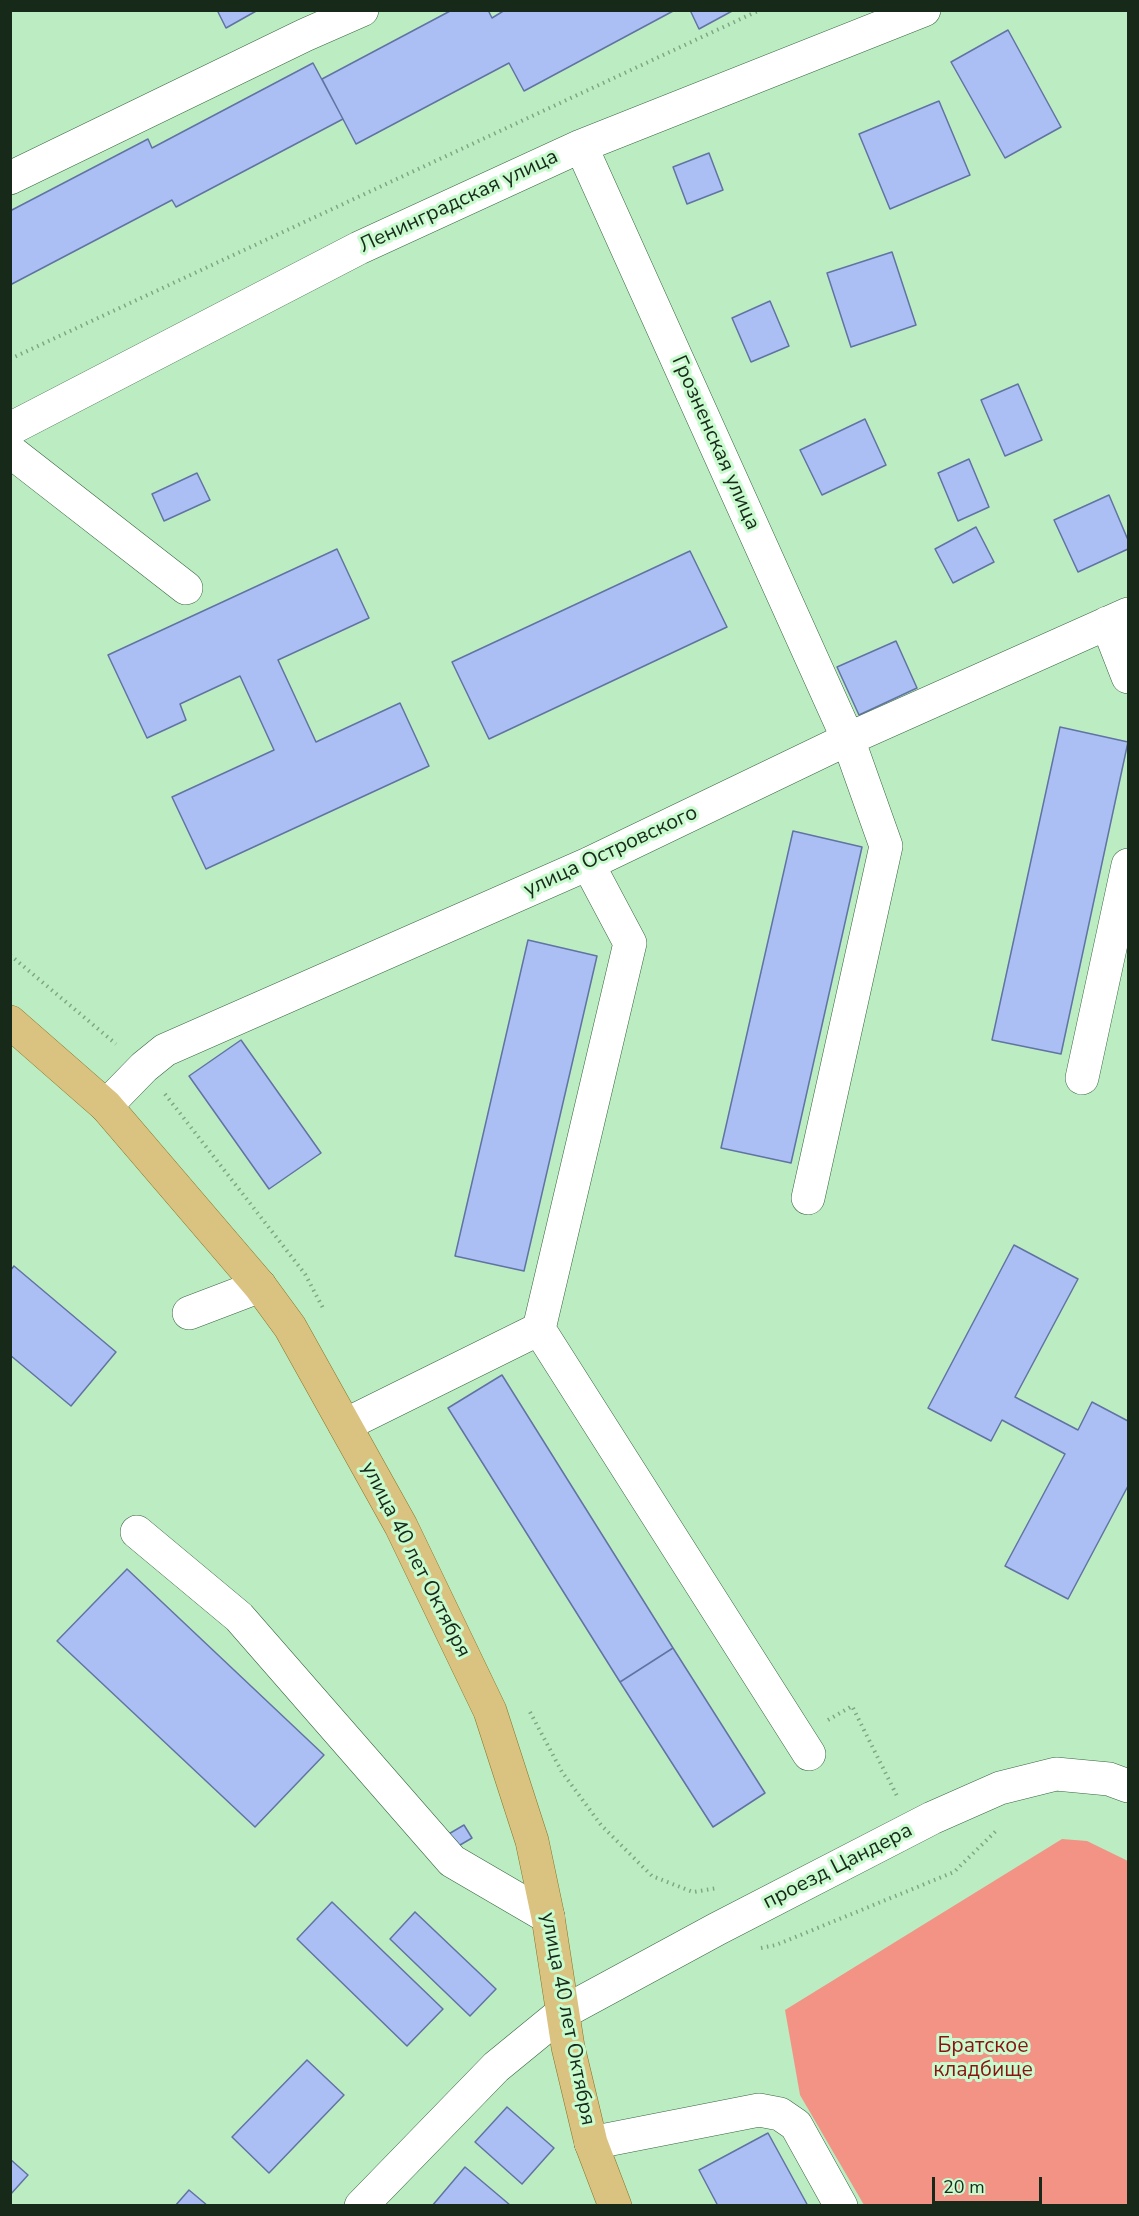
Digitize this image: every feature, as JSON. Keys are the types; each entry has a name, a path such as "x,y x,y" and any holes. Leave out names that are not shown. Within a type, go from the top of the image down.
{"main road":[{"name":"улица 40 лет Октября","path":"10,1022 106,1106 260,1287 290,1327 401,1526 490,1711 532,1841 548,1917 567,2047 591,2144 615,2205"}],"street":[{"path":"10,178 305,35 362,10"},
{"name":"Ленинградская улица","path":"10,429 359,248 581,146 924,10"},
{"name":"Грозненская улица","path":"581,146 848,739 886,846 808,1198"},
{"path":"10,451 186,588"},
{"path":"1118,618 1128,677"},
{"name":"улица Островского","path":"106,1106 144,1067 165,1050 588,864 848,739 1118,618"},
{"path":"588,864 630,943 539,1329 803,1745"},
{"path":"1082,1078 1128,865"},
{"path":"189,1313 260,1287"},
{"path":"345,1425 539,1329"},
{"path":"137,1532 239,1617 452,1861 548,1917"},
{"name":"проезд Цандера","path":"361,2205 496,2067 562,2013 717,1929 932,1818 1000,1788 1056,1774 1109,1779 1128,1786"},
{"path":"591,2144 759,2110 780,2114 796,2125 841,2205"}],"path":[{"path":"10,359 760,10"},
{"path":"10,956 144,1067 305,1274 327,1316"},
{"path":"525,1702 562,1772 601,1825 652,1876 693,1892 726,1886"},
{"path":"803,1745 852,1706 899,1799 888,1804"},
{"path":"753,1950 776,1945 954,1872 1005,1822"}],"green space":[{"name":"Братское кладбище","path":"1062,1839 1087,1841 1128,1861 1128,2205 864,2205 800,2095 785,2010"}],"building":[{"path":"217,10 258,10 226,28"},
{"path":"452,10 488,10 492,18 505,10 675,10 524,91 509,63 356,144 322,79"},
{"path":"690,10 734,10 699,29"},
{"path":"1008,30 1061,127 1005,158 951,62"},
{"path":"313,63 343,119 176,207 172,200 10,285 10,211 148,139 152,148"},
{"path":"939,101 970,175 890,209 859,134"},
{"path":"709,153 723,190 687,204 673,167"},
{"path":"892,252 916,325 851,347 827,273"},
{"path":"770,301 789,346 751,362 732,318"},
{"path":"1018,384 1042,440 1005,456 981,400"},
{"path":"865,419 886,465 822,495 800,450"},
{"path":"969,459 989,507 958,521 938,473"},
{"path":"197,473 210,500 164,521 152,494"},
{"path":"1109,495 1128,540 1128,549 1078,572 1054,520"},
{"path":"976,527 994,562 953,583 935,549"},
{"path":"337,549 369,618 278,660 316,742 400,703 429,766 206,869 172,797 274,750 240,676 180,704 186,720 147,738 108,655"},
{"path":"690,551 727,627 489,739 452,662"},
{"path":"896,641 917,688 859,715 837,667"},
{"path":"1060,727 1128,742 1061,1054 992,1040"},
{"path":"793,831 862,847 791,1163 721,1148"},
{"path":"528,940 597,956 524,1271 455,1256"},
{"path":"241,1040 321,1153 269,1189 189,1076"},
{"path":"1014,1245 1078,1279 1015,1397 1078,1430 1092,1402 1128,1421 1128,1486 1068,1599 1005,1566 1065,1454 1002,1420 991,1441 928,1408"},
{"path":"14,1266 116,1352 71,1406 10,1355 10,1271"},
{"path":"502,1375 673,1648 620,1682 448,1408"},
{"path":"127,1569 324,1755 255,1827 57,1641"},
{"path":"673,1648 765,1793 713,1827 620,1682"},
{"path":"464,1825 472,1838 455,1848 447,1835"},
{"path":"332,1902 443,2009 407,2046 297,1939"},
{"path":"415,1912 496,1989 470,2016 390,1939"},
{"path":"307,2060 344,2095 269,2173 232,2137"},
{"path":"507,2107 554,2148 522,2184 475,2142"},
{"path":"768,2133 808,2206 718,2206 699,2170"},
{"path":"10,2159 28,2175 10,2195"},
{"path":"465,2167 510,2205 432,2206"},
{"path":"189,2190 208,2206 175,2206"}]}
